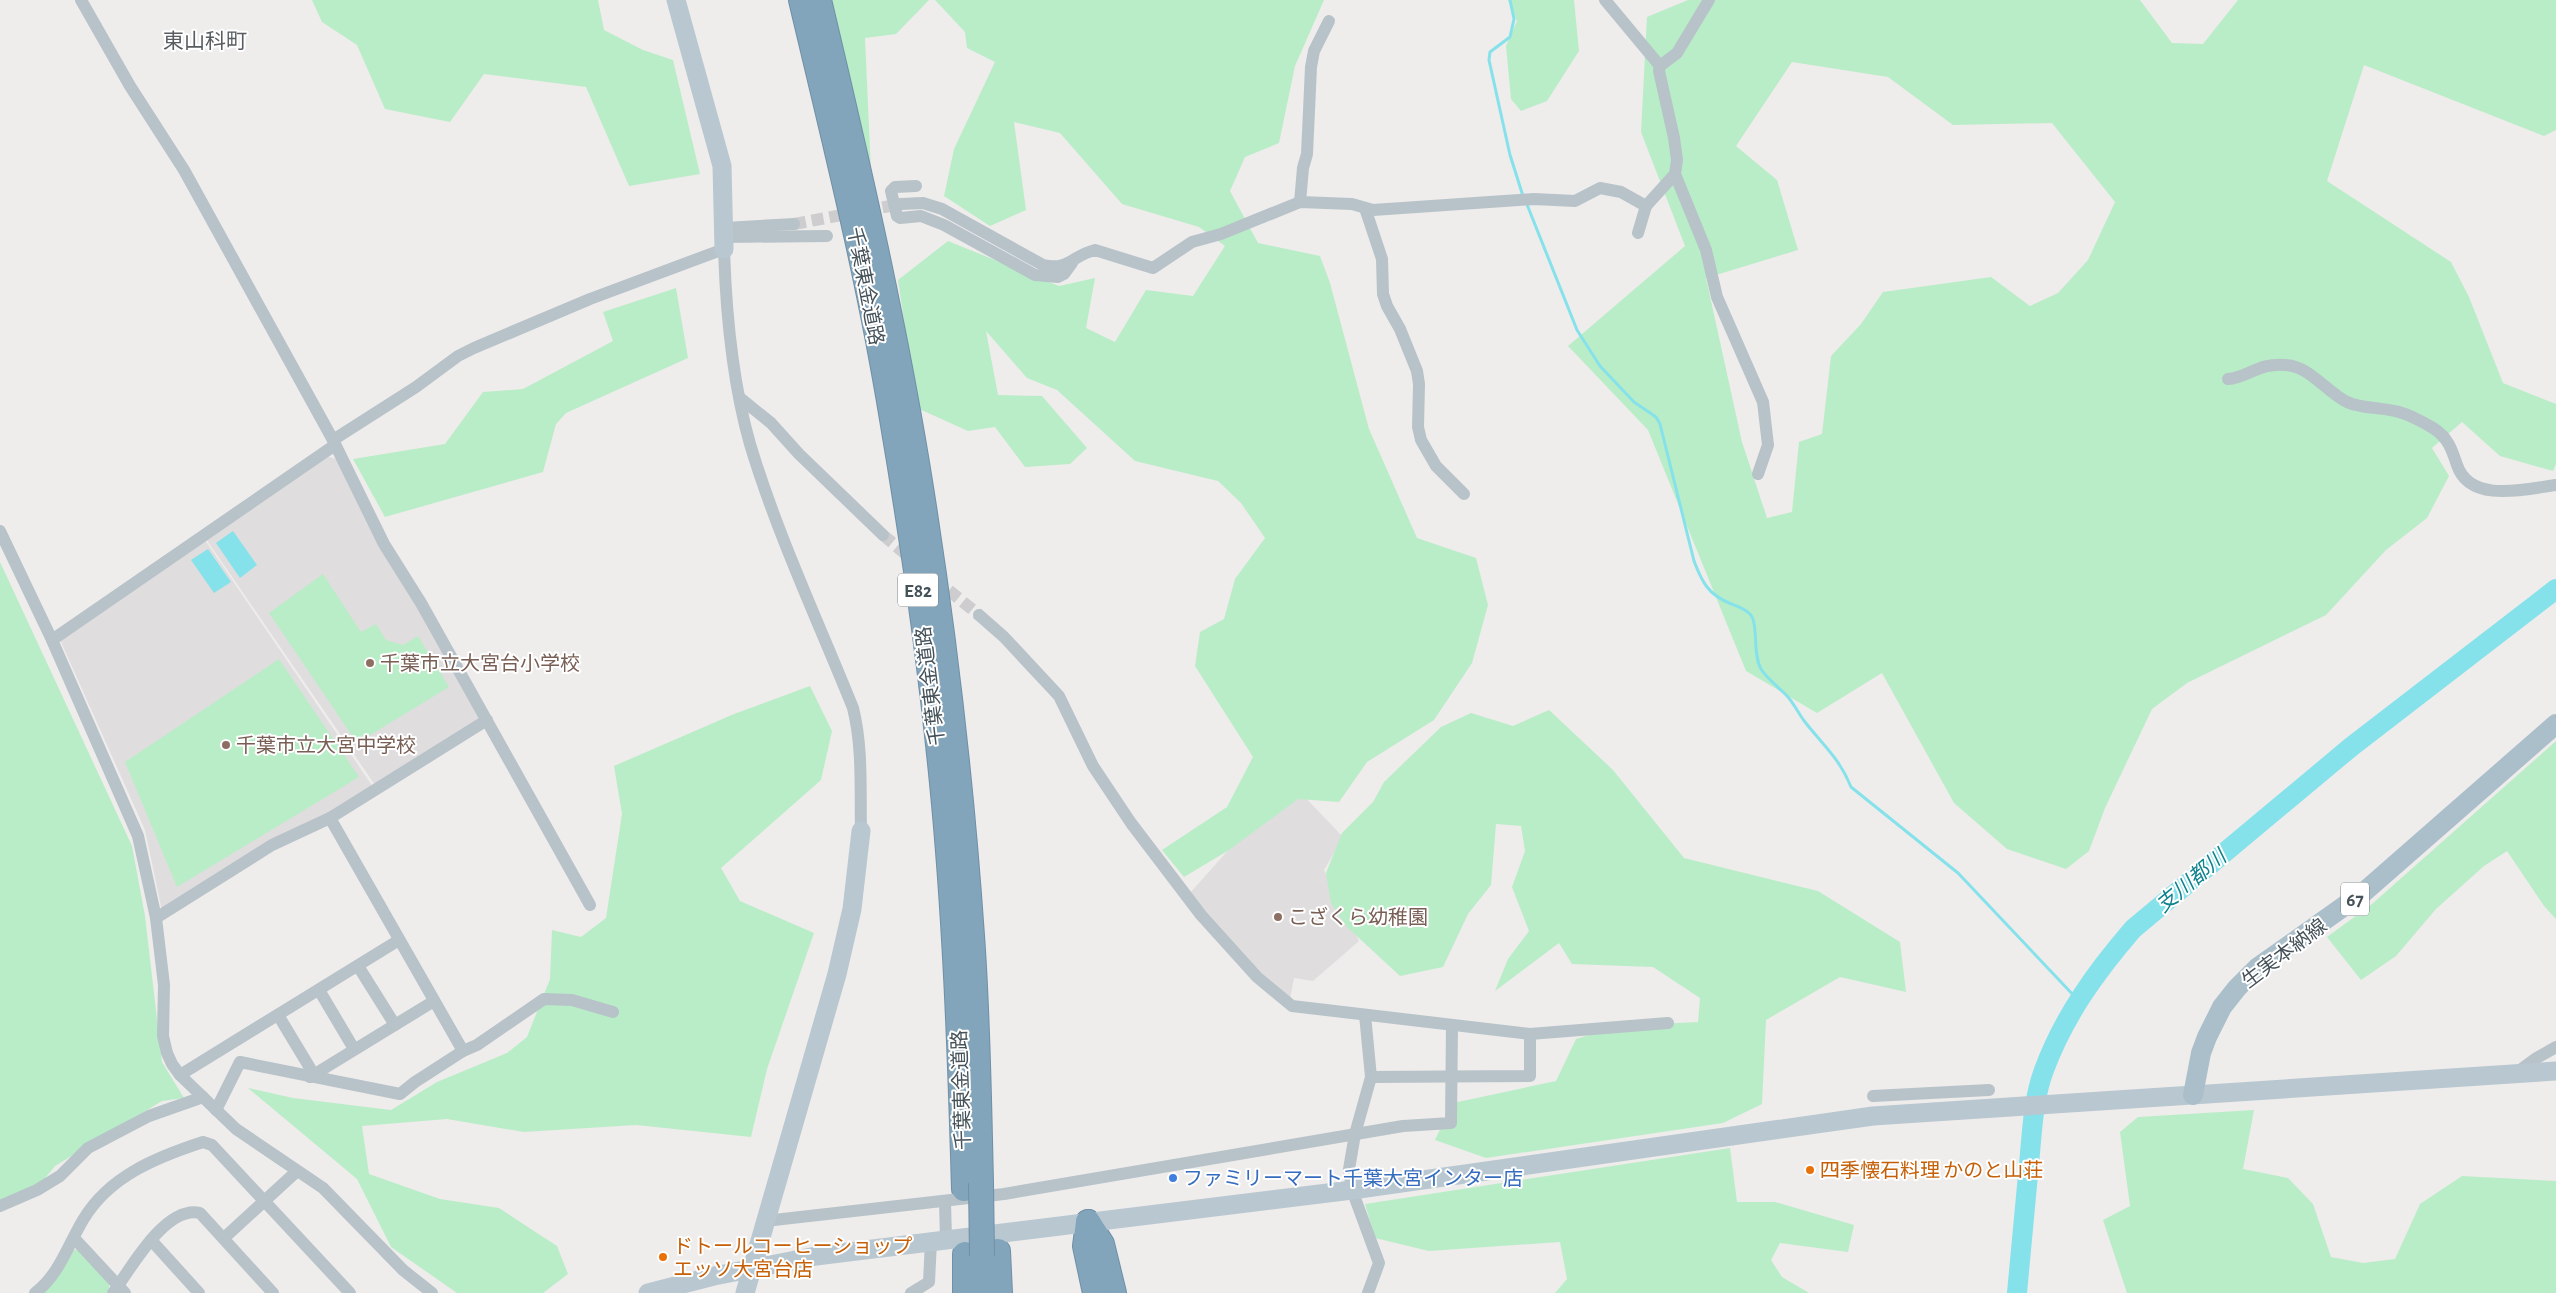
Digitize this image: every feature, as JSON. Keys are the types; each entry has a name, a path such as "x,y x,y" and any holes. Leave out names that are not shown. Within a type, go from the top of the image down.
{"highway":[{"name":"千葉東金道路","path":"801,0 845,183 892,417 927,655 941,775 954,936 980,1185"},
{"name":"千葉東金道路","path":"820,0 881,265 928,529 960,789 972,930 978,1047 985,1068 980,1185 982,1293"},
{"path":"980,1185 982,1253 1000,1293"},
{"path":"1088,1222 1085,1246 1095,1293"},
{"path":"1088,1222 1102,1244 1114,1293"},
{"name":"千葉東金道路","path":"965,1293 982,1253"}],"main road":[{"name":"生実本納線","path":"2193,1095 2206,1037 2222,1007 2236,988 2257,968 2364,892 2556,724"}],"street":[{"path":"81,0 130,86 184,170 334,442 384,544 421,603 590,905"},
{"path":"676,0 722,166 726,299 740,398 750,443 767,495 853,708 859,741 861,831 852,909 837,974 745,1293"},
{"path":"1605,0 1660,66"},
{"path":"1708,0 1676,53 1660,66 1659,70 1677,160 1676,174 1706,250 1717,297 1726,313 1750,375 1763,402 1768,445 1758,474"},
{"path":"1300,202 1303,168 1307,154 1311,67 1314,51 1329,22"},
{"path":"1638,232 1646,206 1676,174"},
{"path":"916,186 895,186 890,191 897,216 900,218 921,216 944,225 1035,275 1047,277 1064,274 1073,261"},
{"path":"901,204 923,203 942,209 1043,265 1054,267 1073,261 1086,252 1095,250 1107,252 1152,268 1192,242 1221,234 1300,202 1352,204 1373,210 1534,199 1575,201 1600,188 1621,192 1646,206"},
{"path":"1365,208 1382,259 1383,294 1387,306 1400,329 1420,384 1418,427 1421,440 1436,466 1464,494"},
{"path":"52,640 458,356 724,238 794,224"},
{"path":"724,238 827,236"},
{"path":"2228,379 2268,364 2300,368 2347,402 2400,412 2434,429 2447,440 2465,479 2474,486 2499,491 2556,484"},
{"path":"740,398 771,423 799,454 883,535"},
{"path":"0,531 52,640 138,836 156,918 164,985 163,1036 166,1053 180,1075 236,1129 296,1172 323,1188 403,1270 428,1292"},
{"path":"979,616 1004,637 1059,696 1093,766 1131,823 1201,915 1257,977 1292,1006 1530,1034 1668,1023"},
{"path":"156,918 272,846 330,818 487,720"},
{"path":"330,818 463,1051"},
{"path":"180,1075 399,940"},
{"path":"358,966 395,1025"},
{"path":"319,990 354,1049"},
{"path":"216,1110 240,1062 400,1094 463,1051 477,1046 544,999 572,1000 613,1012"},
{"path":"310,1077 434,1001"},
{"path":"278,1015 310,1068 310,1077"},
{"path":"1365,1015 1371,1077 1349,1169 1352,1190 1379,1263 1368,1293"},
{"path":"766,1221 1004,1194 1403,1126 1451,1123 1452,1026"},
{"path":"1371,1077 1530,1076 1530,1034"},
{"path":"2516,1073 2556,1047"},
{"path":"1873,1096 1982,1096 2015,1106 2063,1105 2556,1071"},
{"path":"1881,1115 1886,1095"},
{"path":"648,1293 816,1256 1352,1190 1881,1115 1982,1096"},
{"path":"0,1206 37,1190 60,1176 88,1148 149,1116 203,1097"},
{"path":"35,1293 53,1275 92,1207 135,1170 170,1153 203,1142 212,1145 350,1293"},
{"path":"224,1238 296,1172"},
{"path":"911,1293 929,1282 939,1240 945,1202"},
{"path":"74,1238 119,1290 151,1240 164,1227 188,1213 200,1213 273,1293"},
{"path":"151,1240 199,1293"}],"shaded area":[{"name":"千葉市立大宮台小学校","path":"327,456 336,459 480,719 375,785 206,539"},
{"name":"千葉市立大宮中学校","path":"205,540 373,787 162,911 145,830 61,642 64,635"},
{"name":"こざくら幼稚園","path":"1300,792 1343,837 1324,870 1359,941 1313,981 1294,978 1290,1000 1257,973 1189,894 1250,826"}],"green space":[{"path":"312,0 598,0 604,30 643,50 673,60 700,174 629,186 586,87 484,74 450,122 385,109 357,45 322,22"},
{"path":"828,0 929,0 896,34 865,38 872,194"},
{"path":"935,0 1324,0 1295,66 1279,143 1245,157 1230,191 1258,243 1320,256 1330,283 1369,429 1417,538 1476,558 1488,605 1472,663 1434,720 1367,762 1339,802 1298,799 1229,850 1184,877 1162,850 1227,807 1253,757 1195,666 1200,632 1224,619 1235,579 1265,538 1241,503 1218,481 1135,461 1057,390 1027,378 986,331 998,395 1042,396 1087,448 1070,464 1025,467 995,427 968,431 917,408 898,280 948,241 1059,286 1095,278 1086,328 1115,342 1146,290 1193,296 1225,246 1199,227 1122,204 1060,133 1014,122 1026,210 990,226 944,196 954,149 995,62 967,48 965,32"},
{"path":"1508,0 1574,0 1579,51 1547,101 1521,111 1511,99 1506,46 1517,21"},
{"path":"1688,0 2140,0 2172,43 2203,44 2238,0 2556,0 2556,130 2544,136 2364,65 2327,181 2451,262 2469,297 2503,383 2556,404 2556,464 2553,471 2500,456 2462,422 2432,448 2449,476 2427,518 2386,550 2326,615 2187,683 2152,709 2105,808 2089,851 2066,869 2007,849 1954,803 1882,673 1817,713 1746,671 1648,430 1568,346 1685,246 1641,132 1647,17","holes":["1792,62 1888,77 1953,125 2052,123 2115,202 2088,260 2058,293 2030,306 1991,277 1883,292 1861,324 1831,356 1822,434 1799,442 1792,512 1767,518 1742,442 1706,278 1798,250 1777,180 1736,146"]},
{"path":"676,288 688,358 566,413 556,424 543,472 385,517 353,459 445,444 483,392 523,389 613,341 603,312"},
{"path":"0,562 132,846 145,916 162,1062 184,1098 162,1101 55,1166 41,1183 0,1203"},
{"path":"323,574 361,632 376,624 386,640 403,645 418,636 449,687 357,743 269,613"},
{"path":"279,659 359,777 177,887 125,762"},
{"path":"810,686 832,731 821,780 721,868 740,901 814,933 767,1069 751,1137 636,1125 524,1132 447,1119 362,1126 369,1174 440,1199 499,1208 557,1246 568,1274 543,1293 457,1293 391,1247 357,1179 248,1088 293,1098 391,1110 437,1082 507,1053 527,1037 550,979 552,930 581,937 606,918 622,814 614,766 734,714"},
{"path":"1549,710 1613,770 1684,858 1818,891 1900,942 1906,992 1840,977 1766,1020 1762,1104 1723,1123 1486,1158 1435,1140 1453,1103 1556,1081 1576,1039 1618,1026 1698,1022 1700,998 1653,967 1572,964 1559,943 1495,991 1508,959 1529,931 1512,887 1525,851 1521,826 1496,824 1491,885 1468,914 1443,967 1400,976 1347,927 1331,903 1326,873 1342,833 1373,802 1384,782 1441,727 1471,713 1513,726"},
{"path":"2556,741 2556,919 2544,906 2507,851 2484,866 2436,909 2396,956 2361,980 2327,937 2372,904"},
{"path":"2254,1110 2243,1169 2288,1178 2313,1204 2331,1257 2363,1263 2395,1259 2420,1204 2462,1176 2556,1181 2556,1293 2127,1293 2103,1220 2130,1206 2120,1132 2138,1117"},
{"path":"1730,1148 1737,1202 1775,1202 1854,1225 1848,1252 1780,1243 1771,1260 1782,1277 1809,1293 1555,1293 1567,1279 1560,1242 1429,1251 1375,1238 1365,1204"},
{"path":"79,1249 105,1275 109,1287 107,1293 40,1293 74,1250"}],"water":[{"path":"233,531 257,565 240,578 216,543"},
{"path":"208,549 231,582 214,593 191,560"}],"waterway":[{"path":"1510,0 1514,19 1510,37 1490,52 1489,60 1510,155 1523,196"},
{"path":"1526,202 1577,330 1600,366 1634,402 1656,417 1660,424 1694,561 1703,581 1716,596 1750,614 1753,619 1758,662 1761,669 1788,697 1805,722 1831,753 1842,768 1851,787 1958,873 2078,1000"},
{"name":"支川都川","path":"2017,1293 2032,1128 2040,1081 2061,1031 2082,995 2106,962 2133,929 2351,747 2556,589"}],"tunnel":[{"path":"794,224 901,204"},
{"path":"883,535 914,561"},
{"path":"935,579 979,615"}],"place":[{"name":"千葉市立大宮台小学校","path":"370,663"},
{"name":"千葉市立大宮中学校","path":"226,745"},
{"name":"こざくら幼稚園","path":"1278,917"},
{"name":"四季懐石料理 かのと山荘","path":"1810,1170"},
{"name":"ファミリーマート千葉大宮インター店","path":"1173,1178"},
{"name":"ドトールコーヒーショップ エッソ大宮台店","path":"663,1257"}],"district":[{"name":"東山科町","path":"205,41"}]}
